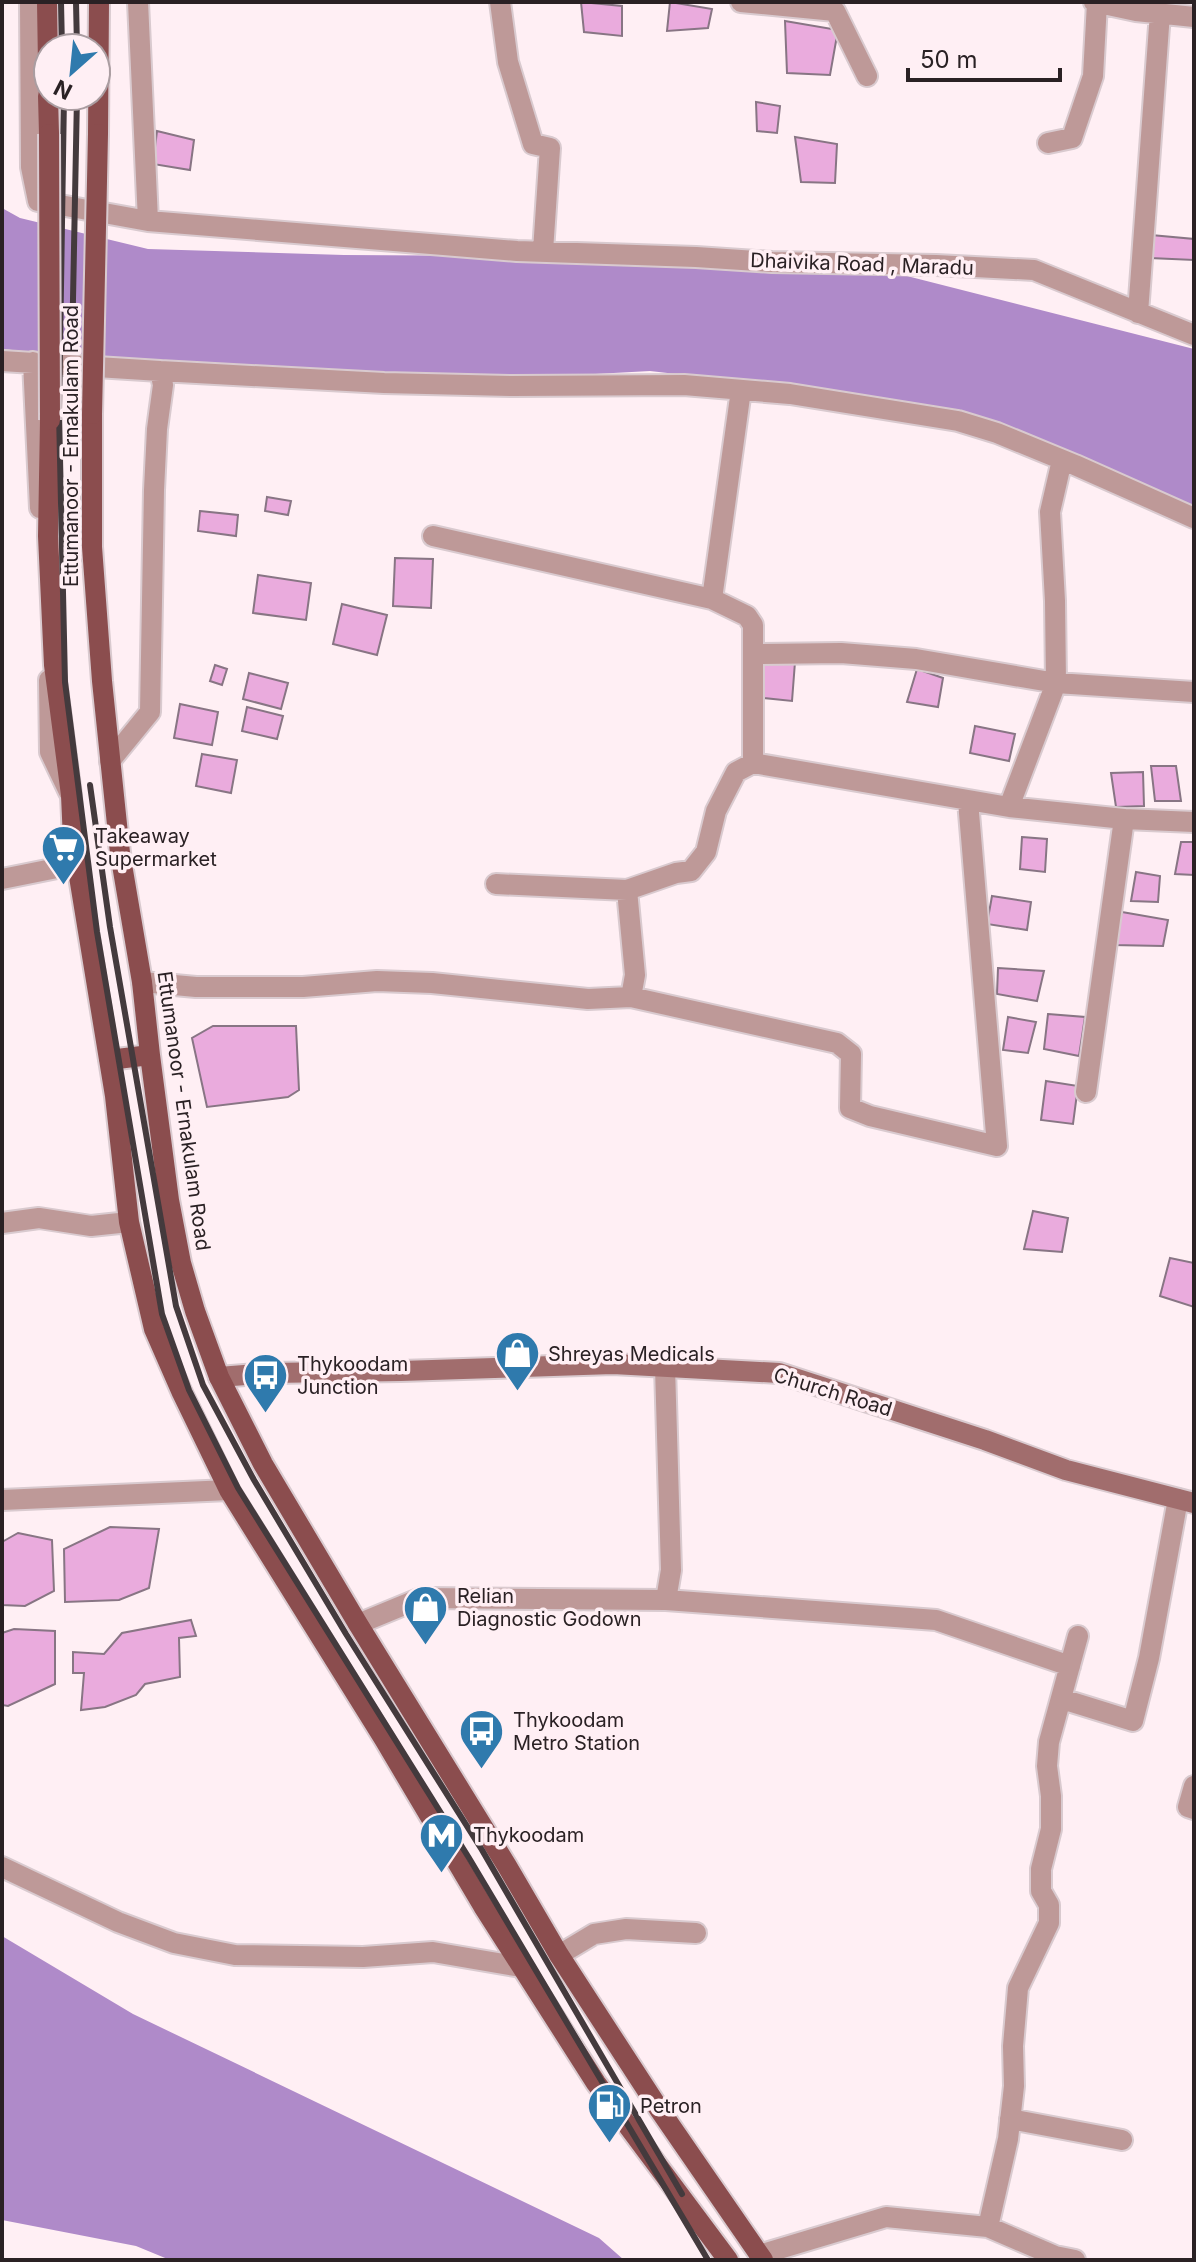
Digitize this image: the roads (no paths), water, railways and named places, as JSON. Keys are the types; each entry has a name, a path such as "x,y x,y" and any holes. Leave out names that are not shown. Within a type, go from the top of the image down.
{"main road":[{"path":"47,2 47,32"},
{"name":"Ettumanoor - Ernakulam Road","path":"99,2 92,547 120,853 142,982 169,1200 181,1263 195,1311 219,1377 263,1464 358,1624 559,1955 761,2258"},
{"path":"48,112 48,536 54,665 71,795 73,840 109,1060 129,1222 154,1329 229,1490 521,1967 596,2083 728,2260"},
{"path":"109,1060 150,1055"}],"street":[{"name":"Dhaivika Road , Maradu","path":"30,2 31,167 38,201 148,221 517,251 1034,270 1194,335"},
{"path":"138,2 148,221"},
{"path":"500,2 508,62 533,144 550,148 543,251"},
{"path":"741,2 836,6 867,76"},
{"path":"1048,143 1072,138 1093,76 1095,2 1194,17"},
{"path":"1138,313 1160,13"},
{"path":"2,361 384,383 671,385 790,394 958,421 997,433 1194,518"},
{"path":"33,362 49,667 50,752 71,795"},
{"path":"110,761 150,712 154,490 163,385 160,371"},
{"path":"712,599 741,390"},
{"path":"1009,807 1056,683 1050,512 1062,460"},
{"path":"433,536 712,599 747,616 753,625 753,763"},
{"path":"753,654 841,653 916,659 1056,683 1194,692"},
{"path":"496,884 627,890 691,871 706,852 716,811 736,772 753,763 1009,807 1124,819 1194,822"},
{"path":"142,982 196,987 432,983 588,999 631,997 837,1043 851,1054 850,1108 870,1116 997,1146 968,801"},
{"path":"1086,1092 1124,819"},
{"path":"2,879 77,864"},
{"path":"627,890 635,975 631,997"},
{"path":"2,1223 39,1218 91,1226 129,1222"},
{"name":"Church Road","path":"219,1377 599,1364 779,1373 985,1440 1066,1470 1186,1501"},
{"path":"665,1367 671,1570 666,1600"},
{"path":"2,1500 229,1490"},
{"path":"1062,1699 1133,1721 1186,1501"},
{"path":"358,1624 421,1598 666,1600 936,1620 1070,1666"},
{"path":"988,2227 1008,2139 1014,2086 1013,2046 1018,1988 1049,1923 1049,1905 1041,1891 1041,1869 1051,1829 1047,1766 1049,1742 1078,1636"},
{"path":"1194,1786 1188,1807 1194,1809"},
{"path":"2,1867 118,1922 174,1943 235,1955 363,1957 433,1952 521,1967"},
{"path":"559,1955 594,1934 626,1929 696,1933"},
{"path":"1010,2119 1122,2140"},
{"path":"761,2258 886,2217 988,2227 1055,2256 1075,2260"}],"railway":[{"path":"61,2 62,32"},
{"path":"76,2 77,32"},
{"path":"64,112 59,413 65,682 97,932 162,1314 189,1390 238,1488 469,1858 708,2260"},
{"path":"72,350 77,112"},
{"path":"90,785 110,927 176,1306 203,1385 254,1480 346,1634 482,1850 682,2194"}],"place":[{"name":"Takeaway Supermarket","path":"64,886"},
{"name":"Shreyas Medicals","path":"517,1393"},
{"name":"Thykoodam Junction","path":"266,1414"},
{"name":"Relian Diagnostic Godown","path":"426,1646"},
{"name":"Thykoodam Metro Station","path":"482,1770"},
{"name":"Thykoodam","path":"442,1874"},
{"name":"Petron","path":"609,2145"}]}
